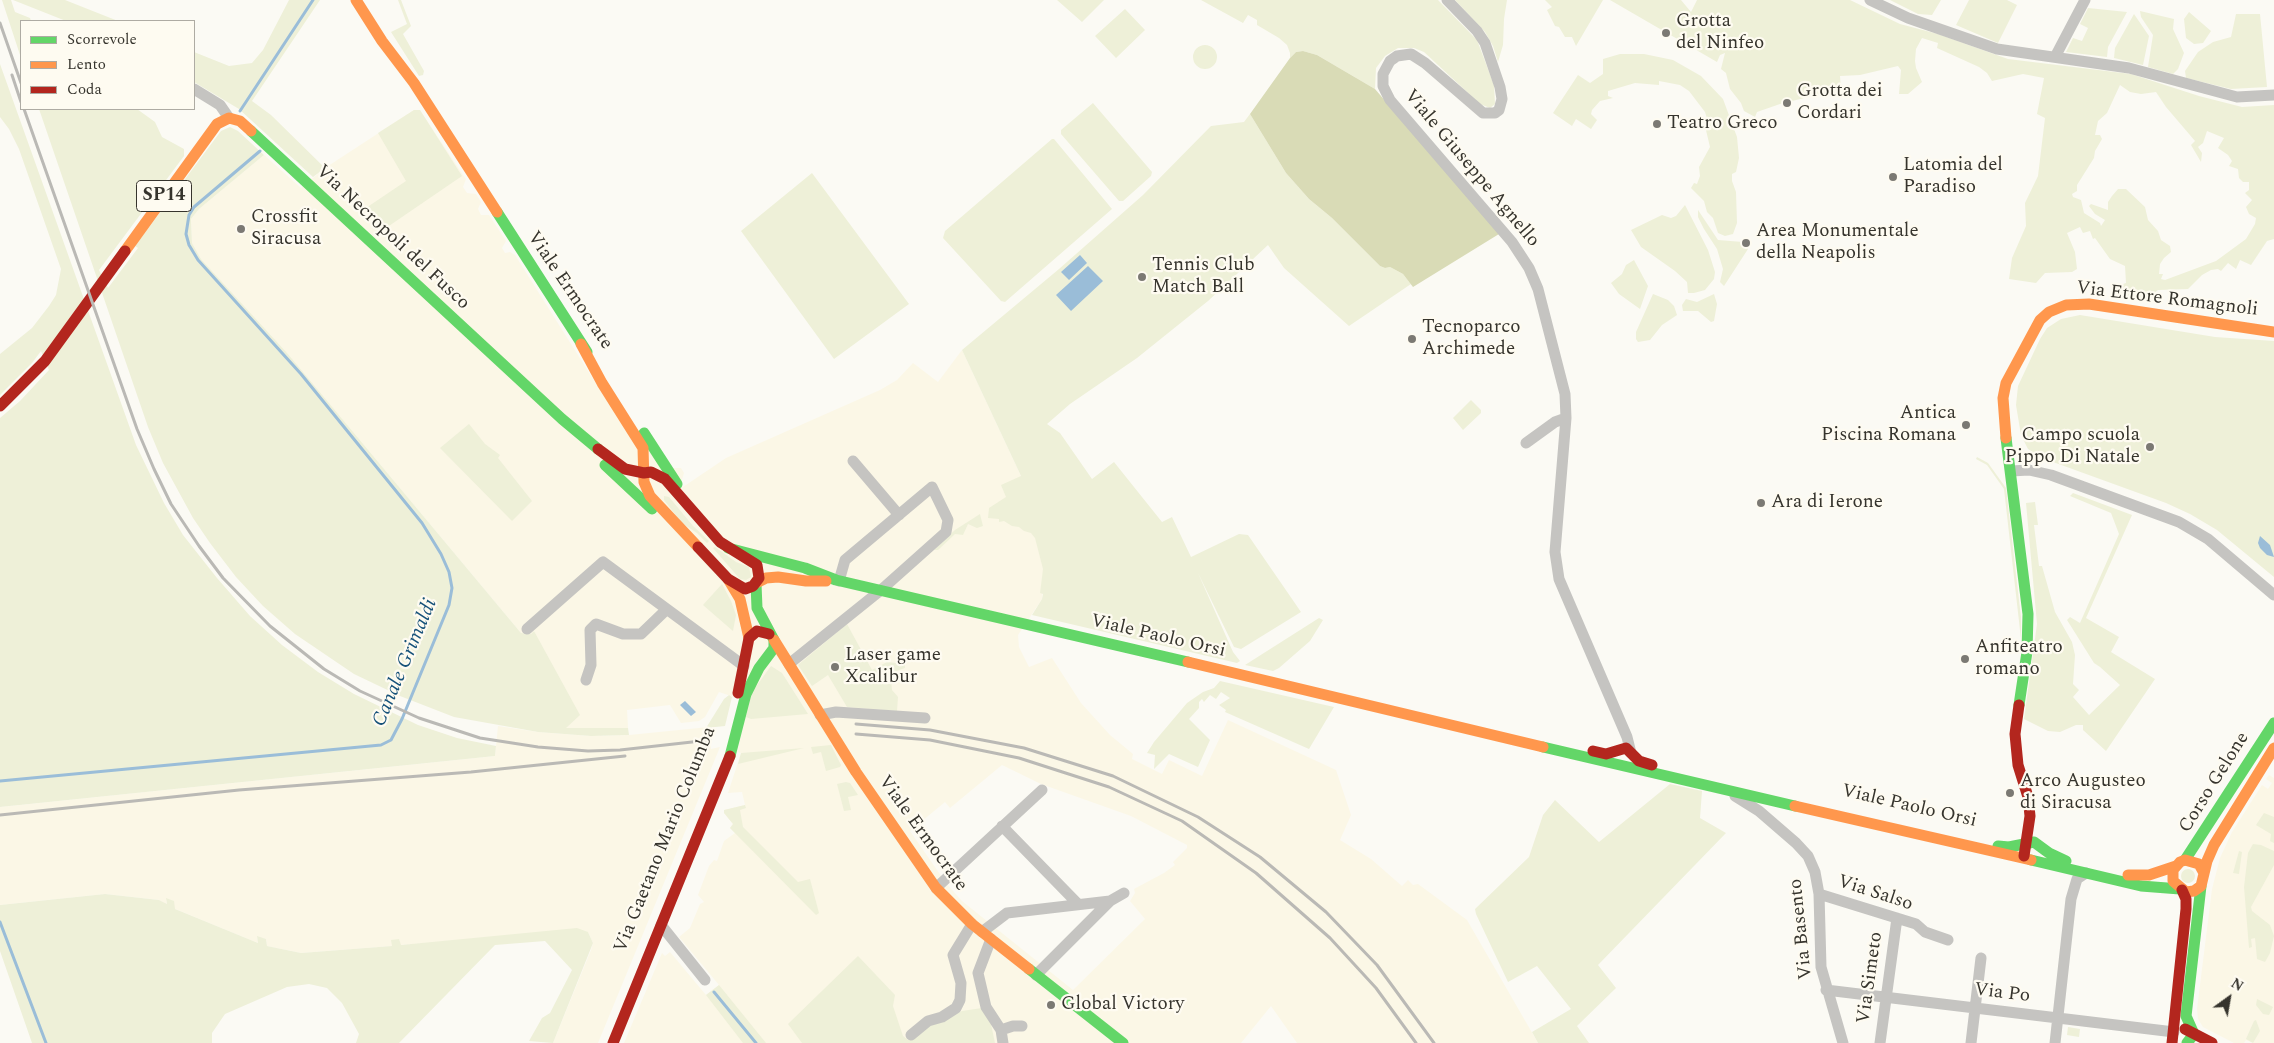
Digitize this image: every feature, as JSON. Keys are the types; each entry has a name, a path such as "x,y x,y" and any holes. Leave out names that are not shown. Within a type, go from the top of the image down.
{"main road":[{"name":"Viale Ermocrate","path":"356,0 382,41 414,83 580,344 610,380 697,517"},
{"name":"Viale Ermocrate","path":"366,0 390,37 414,83"},
{"name":"SP14","path":"0,406 30,378 45,360 217,124 229,118"},
{"name":"Via Necropoli del Fusco","path":"229,118 240,121 562,420"},
{"name":"Via Ettore Romagnoli","path":"2024,845 2030,823 2028,797 2018,765 2015,734 2027,652 2028,614 2004,414 2006,383 2030,335 2040,320 2049,312 2066,305 2089,304 2274,332"},
{"path":"580,344 643,448 644,460 639,472 647,491 686,536 728,579 740,598 751,653 777,663 794,675"},
{"path":"562,420 612,462 639,472 659,475 728,548 757,565 759,573 757,608 772,637 774,648 764,657"},
{"path":"562,420 585,446 623,482 686,536"},
{"path":"661,507 657,498 660,491 665,488 674,489"},
{"path":"728,548 805,568 838,581"},
{"path":"728,579 745,589 766,578 838,581"},
{"name":"Viale Paolo Orsi","path":"838,581 2141,886"},
{"path":"748,642 757,631 772,637"},
{"name":"Viale Ermocrate","path":"772,637 856,772 936,888 972,924 1123,1043"},
{"name":"Via Gaetano Mario Columba","path":"603,1043 725,747 748,642"},
{"name":"Via Gaetano Mario Columba","path":"614,1043 733,748 746,694 764,657"},
{"name":"Corso Gelone","path":"2180,863 2202,836 2274,723"},
{"path":"1472,728 1606,754 1624,748 1631,754 1631,762 1622,766 1615,760 1616,752"},
{"name":"Corso Gelone","path":"2204,873 2214,845 2270,763 2274,748"},
{"name":"Viale Paolo Orsi","path":"1631,754 1642,763 2009,847 2034,842 2063,860 2132,875 2148,875 2180,863"},
{"path":"2009,847 2020,842 2028,833"},
{"path":"2024,845 2023,854 2026,859"},
{"path":"2190,1038 2186,1016 2204,873 2200,864 2190,860 2180,863 2172,876 2173,881 2186,898 2182,967 2174,1033 2190,1038 2212,1043"},
{"path":"2141,886 2190,892 2201,886"},
{"path":"2141,886 2165,894 2175,902 2180,908 2184,928"}],"street":[{"name":"Viale Giuseppe Agnello","path":"1447,0 1477,31 1485,43 1500,87 1502,99 1500,110 1495,114 1483,113 1425,63 1411,54 1397,56 1390,61 1383,74 1383,86 1390,100 1512,242 1529,268 1538,289 1563,379 1566,418 1555,552 1559,579 1627,736 1631,754"},
{"path":"1870,0 1908,18 1950,31 1996,49 2129,68 2222,95 2246,98 2274,95"},
{"path":"2055,57 2085,0"},
{"name":"Via Necropoli del Fusco","path":"195,91 220,105 229,118"},
{"path":"1526,443 1556,422 1566,418"},
{"path":"853,461 899,515"},
{"path":"2011,471 2037,472 2179,522 2208,539 2274,595"},
{"path":"623,482 639,472"},
{"path":"789,664 881,590 946,532 948,520 932,487 845,560 838,581"},
{"path":"527,629 603,562 744,666"},
{"path":"586,680 592,665 590,630 596,624 624,634 641,634 666,610"},
{"path":"820,715 836,712 925,718"},
{"path":"1616,752 1621,737 1622,725"},
{"path":"936,888 1042,790"},
{"name":"Via Basento","path":"1725,790 1759,811 1802,850 1815,872 1819,894 1821,967 1826,990 1843,1043"},
{"path":"1002,826 1078,904"},
{"path":"2055,1043 2071,899 2077,879 2086,873"},
{"path":"1036,975 1110,901 1124,893"},
{"name":"Via Salso","path":"1819,894 1916,924 1925,932 1948,940"},
{"path":"1003,1043 1000,1030 986,1008 978,973 986,935 1007,913 1110,901"},
{"name":"Via Simeto","path":"1880,1043 1897,918"},
{"path":"911,1035 928,1021 942,1017 956,1008 960,1000 961,983 953,955 972,924"},
{"path":"661,926 705,980"},
{"path":"1971,1043 1981,958"},
{"name":"Via Po","path":"1826,990 2174,1033"},
{"path":"1000,1030 1013,1026 1022,1026"}],"shaded area":[{"path":"414,110 420,110 466,179 463,187 467,193 476,194 481,202 478,209 481,215 489,215 506,241 502,248 505,253 510,252 515,255 605,398 671,468 681,468 684,473 681,483 683,487 726,458 880,390 897,380 913,363 938,382 962,350 1021,476 1045,569 1042,599 1018,635 1019,647 1029,667 1052,658 1081,703 1110,735 1133,754 1132,759 1162,774 1169,760 1202,776 1228,720 1336,770 1351,815 1340,840 1371,859 1402,886 1408,880 1413,885 1418,884 1467,920 1538,1043 1297,1043 1271,1006 1241,1043 624,1043 662,953 665,956 670,952 706,995 719,985 679,937 690,928 700,904 704,902 698,895 709,866 714,860 717,861 724,841 735,833 730,828 733,824 724,813 724,810 745,805 742,792 728,793 741,753 737,752 749,702 719,692 705,717 699,721 681,723 670,705 627,710 628,728 566,728 534,631 532,634 521,633 288,354 201,259 192,243 191,219 199,209 264,155 301,188 325,168","holes":["1002,765 1041,784 1131,816 1187,845 1187,848 1173,862 1175,865 1134,889 1135,893 1130,901 1145,919 1073,990 962,901 946,883 910,831 945,802 950,808"]},
{"path":"498,726 538,732 591,736 629,735 709,727 711,749 720,747 598,1043 553,1043 591,950 593,943 588,932 400,945 399,940 393,946 301,953 267,946 266,939 257,937 258,943 175,909 166,899 167,904 159,900 105,894 0,905 0,807 495,756"},
{"path":"2269,775 2274,778 2274,1043 2253,1043 2246,1040 2244,1043 2234,1043 2203,1027 2198,1019 2197,1009 2212,889 2220,858 2232,832 2262,785 2268,789 2272,783 2266,779"}],"green space":[{"path":"2,0 11,0 15,12 31,20 20,20 20,55"},
{"path":"13,0 65,0 115,20 63,20"},
{"path":"289,0 320,0 252,101 271,115 325,168 313,177 239,109 195,83 195,52 229,66 252,63 263,50"},
{"path":"398,0 401,0 411,26 403,34 424,71 423,75 419,76 391,32 407,24"},
{"path":"1057,0 1104,0 1082,22"},
{"path":"1201,0 1438,0 1477,40 1494,85 1495,104 1490,108 1480,104 1424,52 1414,48 1398,48 1385,56 1376,68 1375,89 1317,55 1303,51 1296,52 1290,58 1287,45 1257,25 1257,20 1248,15 1243,23"},
{"path":"1455,0 1507,0 1503,45 1498,62 1493,46 1485,32"},
{"path":"1545,0 1603,0 1576,46 1572,37 1565,37 1559,27 1555,26 1547,10 1552,7"},
{"path":"1610,0 1681,0 1691,12 1697,0 1850,0 1900,24 1938,34 2008,59 2131,74 2199,96 2242,107 2274,105 2274,239 2267,241 2251,265 2240,260 2236,269 2228,263 2221,271 2218,269 2211,270 2202,275 2188,289 2158,290 2143,301 2116,297 2121,291 2120,285 2126,283 2125,266 2110,259 2095,238 2093,239 2090,231 2083,233 2080,227 2067,233 2075,252 2077,269 2072,272 2045,273 2036,283 2009,279 2012,258 2026,226 2025,203 2038,176 2045,118 2037,114 2044,78 2023,74 1992,81 1987,73 1979,67 1937,48 1938,43 1922,38 1916,49 1915,61 1922,82 1908,94 1899,94 1901,70 1898,66 1860,75 1840,76 1841,89 1780,104 1757,112 1755,117 1744,111 1741,103 1730,89 1726,73 1721,69 1725,53 1720,55 1717,62","holes":["2120,85 2130,92 2141,94 2156,92 2166,107 2195,141 2191,145 2201,162 2202,153 2198,147 2203,143 2207,131 2224,138 2218,148 2228,155 2232,161 2229,166 2238,169 2239,178 2243,182 2249,182 2249,190 2245,193 2252,200 2246,207 2249,214 2256,218 2255,224 2246,239 2216,261 2165,280 2161,279 2163,274 2159,274 2160,264 2171,252 2170,246 2161,240 2158,231 2148,220 2145,207 2126,189 2118,189 2108,202 2108,210 2091,204 2089,206 2095,214 2105,220 2101,226 2100,223 2084,213 2081,200 2073,197 2072,194 2077,191 2077,185 2094,158 2095,151 2102,139 2100,135 2095,135 2098,121 2107,113"]},
{"path":"1890,0 1941,0 1932,15 1918,14"},
{"path":"1969,0 2007,0 2017,5 1998,43 1956,25"},
{"path":"2088,8 2127,12 2108,47 2107,57 2066,52 2073,38 2082,41 2088,28 2080,24"},
{"path":"1125,9 1145,30 1116,58 1095,36"},
{"path":"2140,11 2174,19 2173,29 2184,53 2178,69 2173,74 2148,67 2153,35 2141,17"},
{"path":"2189,12 2211,31 2203,43 2194,44 2186,38 2184,19"},
{"path":"2134,14 2149,36 2143,65 2114,58 2115,48"},
{"path":"2236,14 2260,14 2267,87 2231,89 2186,78 2185,71 2198,52 2213,42 2231,37"},
{"path":"1205,45 1210,46 1216,52 1216,62 1210,68 1205,69 1200,68 1194,62 1193,57 1194,52 1200,46"},
{"path":"1303,51 1317,55 1375,89 1499,234 1413,287 1403,274 1390,267 1380,266 1332,218 1309,199 1286,173 1250,114 1290,58 1296,52"},
{"path":"1620,54 1644,54 1673,60 1701,76 1723,99 1737,137 1739,158 1736,172 1732,174 1732,181 1736,192 1737,223 1733,234 1725,236 1718,233 1713,218 1707,212 1704,201 1691,188 1694,183 1697,184 1700,176 1699,167 1710,147 1705,126 1709,125 1705,112 1689,91 1680,85 1659,81 1659,85 1635,83 1608,91 1608,96 1613,98 1600,101 1592,110 1591,114 1597,120 1591,129 1576,119 1572,126 1553,113 1578,75 1590,83 1603,74 1603,59"},
{"path":"0,64 136,445 164,503 183,535 250,616 282,645 318,672 354,694 418,725 457,738 496,746 495,756 0,807 0,418 20,401 49,370 41,351 32,363 0,395 0,354 32,328 49,306 56,295 61,269 19,149 9,129 0,117"},
{"path":"1093,103 1152,172 1151,176 1123,201 1119,201 1061,134 1061,130"},
{"path":"39,110 138,110 155,122 162,137 184,149 184,156 99,270 108,288 138,248 135,246 221,131 230,127 238,131 264,155 199,209 191,219 192,243 201,259 288,354 521,633 531,634 534,631 580,715 566,728 628,728 629,735 591,736 538,732 454,717 400,696 354,674 295,634 263,606 236,577 193,518 163,463 148,427"},
{"path":"414,110 420,110 462,176 383,230 366,208 406,181 378,133"},
{"path":"1250,114 1286,173 1309,199 1332,218 1380,266 1390,267 1403,274 1411,284 1349,326 1284,268 1268,245 1208,301 1137,358 1070,404 1047,424 1060,433 1092,479 1114,462 1162,522 1172,517 1191,557 1239,534 1248,535 1301,612 1241,649 1234,647 1198,573 1233,652 1240,661 1237,663 1032,615 1043,594 1040,593 1043,569 1035,538 1031,533 1019,527 1012,526 1004,521 999,522 999,519 988,518 989,508 1006,497 1001,485 1021,476 962,350 1059,269 1143,195 1211,126 1244,122"},
{"path":"1054,139 1112,209 1005,302 1001,301 943,238 945,231"},
{"path":"812,173 909,304 834,359 741,231"},
{"path":"1685,205 1708,250 1715,272 1714,279 1705,290 1694,293 1688,293 1687,282 1675,271 1641,247 1631,230 1662,215 1671,218 1676,216"},
{"path":"1698,210 1718,240 1743,242 1748,249 1724,286 1720,282 1723,269 1717,249 1698,217"},
{"path":"1634,260 1648,286 1640,309 1619,294 1611,283 1622,274 1626,265"},
{"path":"1653,294 1668,300 1674,306 1677,315 1662,325 1650,340 1638,342 1636,332"},
{"path":"1714,294 1717,304 1714,321 1711,322 1698,311 1683,311 1682,305 1686,299 1697,302"},
{"name":"Campo scuola Pippo Di Natale","path":"2080,315 2215,337 2274,341 2274,577 2217,530 2190,514 2166,503 2042,458 2028,449 2021,435 2016,405 2018,386 2047,328 2061,319"},
{"path":"1471,400 1481,410 1481,413 1463,430 1453,418"},
{"path":"469,424 485,444 500,455 498,458 532,501 512,521 440,448"},
{"path":"1977,457 1988,463 2006,488 2021,617 2021,639 2004,489 1987,465 1976,459"},
{"path":"2073,493 2132,515 2086,618 2119,637 2111,652 2155,679 2106,751 2083,730 2083,725 2076,725 2060,732 2048,731 2024,719 2037,624 2026,503 2035,502 2038,525 2034,525 2039,566 2042,566 2055,612 2072,642 2075,655 2073,684 2079,690 2073,697 2089,715 2120,685 2094,663 2067,620 2070,617 2080,623 2119,534 2111,513 2070,496"},
{"path":"664,496 669,497 693,526 709,541 707,543 697,533 682,523 664,500"},
{"path":"980,514 983,526 977,528 968,524 963,535 955,534 938,550 934,550 955,530"},
{"path":"715,547 736,562 749,567 751,577 746,580 740,579 713,548"},
{"path":"722,584 736,615 733,631 703,605"},
{"path":"1319,618 1323,620 1310,641 1279,668 1273,671 1245,665"},
{"name":"Laser game Xcalibur","path":"847,624 872,670 887,662 905,664 905,668 896,671 891,680 892,690 898,697 897,711 847,707 828,675 812,686 798,665"},
{"path":"771,666 782,673 808,714 751,719 746,717 752,692"},
{"path":"1220,681 1334,707 1309,749 1225,712 1226,710 1219,705 1230,698 1221,692 1216,699 1210,695 1204,702 1202,699 1199,702 1199,708 1189,719 1210,740 1198,767 1169,754 1154,769 1155,755 1147,753 1154,742 1187,703 1203,692 1214,688"},
{"path":"729,695 732,697 725,726 706,728 724,699"},
{"path":"831,745 841,765 826,771 821,752 813,754 811,747"},
{"path":"804,748 800,749 738,764 741,753"},
{"path":"850,783 858,795 848,797 851,810 844,811 837,784"},
{"path":"1670,784 1702,791 1700,818 1726,833 1598,965 1616,988 1577,1026 1589,1043 1538,1043 1532,1032 1571,1009 1537,966 1508,982 1475,909 1529,857 1543,815 1555,800 1599,842"},
{"path":"745,805 746,808 740,810 743,827 798,882 810,879 819,913 816,915 730,828 733,824 724,813 724,810"},
{"path":"2264,813 2274,817 2274,843 2270,841 2271,834 2256,825"},
{"path":"2253,844 2261,845 2274,851 2274,865 2251,907 2252,911 2270,925 2274,936 2270,953 2265,962 2257,959 2255,938 2251,939 2252,947 2249,948 2244,887 2248,853"},
{"path":"2239,851 2242,852 2239,874 2233,873"},
{"path":"2188,869 2193,871 2195,876 2193,881 2188,883 2183,881 2181,876 2183,871"},
{"path":"105,894 159,900 167,904 166,898 174,901 175,909 258,943 257,936 266,939 267,946 301,953 392,946 391,940 399,939 401,945 577,928 588,932 593,943 553,1043 529,1041 542,1018 550,1013 572,970 545,941 495,945 399,1043 356,1043 359,1034 342,1003 327,988 309,984 287,987 225,1014 212,1033 212,1043 32,1043 0,951 0,905"},
{"path":"858,956 895,995 893,1006 903,1036 908,1040 929,1024 962,1011 982,1008 991,1024 995,1043 802,1043 788,1024"},
{"path":"719,985 766,1043 743,1043 706,995"},
{"path":"2257,999 2273,1007 2269,1015 2263,1014 2256,1005"},
{"path":"2256,1020 2260,1031 2253,1043 2246,1039"},
{"path":"2068,1027 2080,1029 2079,1037 2067,1035"}],"water":[{"path":"1080,255 1087,263 1069,280 1061,272"},
{"path":"1088,266 1103,281 1071,311 1056,295"},
{"path":"2260,536 2270,545 2274,557 2267,555 2260,548 2258,543"},
{"path":"685,701 696,712 691,716 680,705"}],"waterway":[{"name":"Canale Grimaldi","path":"240,111 313,0"},
{"name":"Canale Grimaldi","path":"0,781 381,745 391,740 402,719 449,605 452,588 449,572 441,554 422,523 301,374 198,260 189,245 186,234 189,215 194,207 260,151"},
{"path":"0,922 46,1043"},
{"path":"714,992 756,1043"}],"railway":[{"path":"0,23 20,80"},
{"path":"12,75 20,99"},
{"path":"24,110 137,429 154,469 171,504 199,546 223,578 270,626 324,669 360,691 419,718 480,738 538,747 588,751 620,750 710,740"},
{"path":"856,724 930,730 1024,748 1113,776 1198,817 1260,857 1326,912 1377,965 1434,1043"},
{"path":"856,734 930,740 1019,758 1109,787 1182,821 1256,873 1330,938 1376,988 1416,1043"},
{"path":"0,815 239,790 471,772 625,756"}],"traffic: fast":[{"path":"251,131 562,419 598,449"},
{"path":"497,212 587,352"},
{"path":"644,433 677,484"},
{"path":"2006,438 2028,614 2027,652 2019,705"},
{"path":"605,465 652,509"},
{"path":"728,548 805,568 836,580 1188,662"},
{"path":"730,756 746,694 759,668 774,648 774,640 757,608 756,584"},
{"path":"2185,860 2274,723"},
{"path":"1543,747 1795,806"},
{"path":"1998,846 2009,847 2034,842 2049,853 2066,861"},
{"path":"2031,860 2141,886 2180,889"},
{"path":"2187,1043 2194,1034 2186,1016 2201,886"},
{"path":"1029,969 1123,1043"}],"traffic: slow":[{"path":"356,0 382,41 414,83 497,212"},
{"path":"125,251 217,124 229,118 240,121 251,131"},
{"path":"2006,438 2003,398 2006,383 2040,320 2049,312 2066,305 2089,304 2274,332"},
{"path":"581,344 602,383 643,448 644,482 650,496 698,547"},
{"path":"758,582 766,578 778,577 806,581 826,581"},
{"path":"728,579 740,599 749,638"},
{"path":"774,640 856,772 936,888 972,924 1029,969"},
{"path":"1188,662 1543,747"},
{"path":"2204,873 2199,864 2185,860 2180,862 2173,870 2173,881 2186,892 2194,891 2201,886 2207,861 2214,845 2274,748"},
{"path":"1795,806 2031,860"},
{"path":"2128,875 2149,875 2176,866"}],"traffic: jam":[{"path":"0,406 45,361 125,251"},
{"path":"598,449 625,469 644,473 651,472 665,479 720,542 757,565 759,578 753,586 745,589 728,579 698,547"},
{"path":"738,693 749,638 757,631 769,634"},
{"path":"2019,705 2015,734 2018,765 2028,797 2030,816 2024,856"},
{"path":"1593,751 1606,754 1626,748 1639,761 1652,765"},
{"path":"613,1043 730,756"},
{"path":"2172,1043 2186,909 2186,899 2182,890"},
{"path":"2185,1029 2212,1043"}],"place":[{"name":"Grotta del Ninfeo","path":"1666,33"},
{"name":"Grotta dei Cordari","path":"1787,103"},
{"name":"Teatro Greco","path":"1657,124"},
{"name":"Latomia del Paradiso","path":"1893,177"},
{"name":"Crossfit Siracusa","path":"241,229"},
{"name":"Area Monumentale della Neapolis","path":"1746,243"},
{"name":"Tennis Club Match Ball","path":"1142,277"},
{"name":"Tecnoparco Archimede","path":"1412,339"},
{"name":"Antica Piscina Romana","path":"1966,425"},
{"name":"Campo scuola Pippo Di Natale","path":"2150,447"},
{"name":"Ara di Ierone","path":"1761,503"},
{"name":"Anfiteatro romano","path":"1965,659"},
{"name":"Laser game Xcalibur","path":"835,667"},
{"name":"Arco Augusteo di Siracusa","path":"2010,793"},
{"name":"Global Victory","path":"1051,1005"}]}
